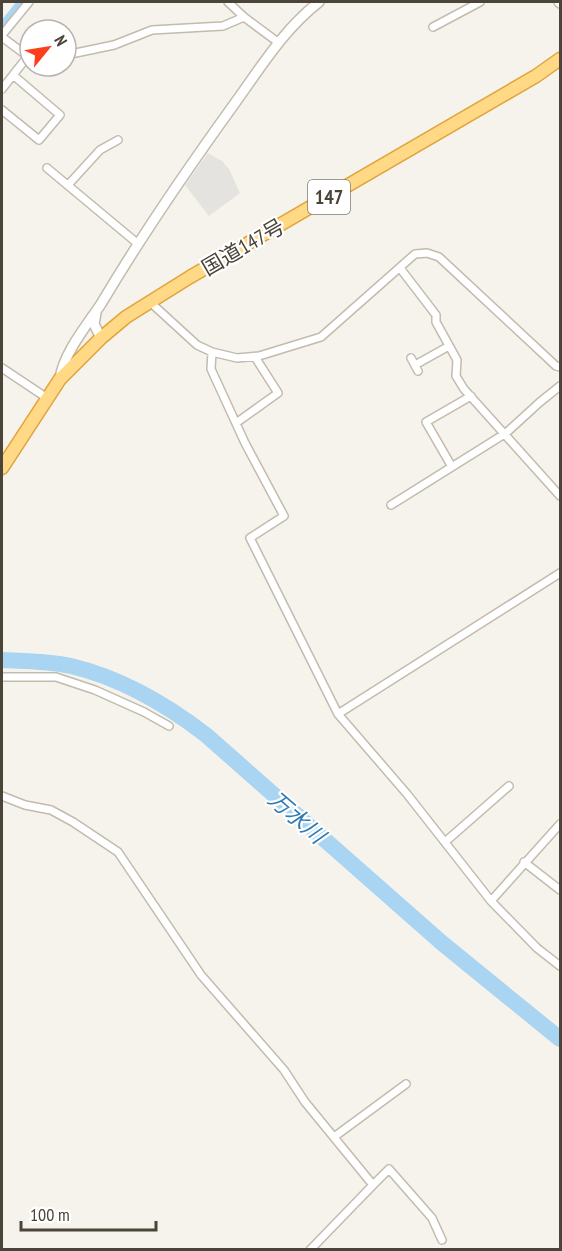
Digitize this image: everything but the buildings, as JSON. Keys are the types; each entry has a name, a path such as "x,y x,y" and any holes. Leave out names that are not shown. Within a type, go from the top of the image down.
{"highway":[{"name":"国道147号","path":"2,468 60,379 101,338 126,317 537,76 561,59"}],"street":[{"path":"18,48 2,36 29,2"},
{"path":"228,2 279,43"},
{"path":"60,379 62,369 91,316 207,141 279,43 300,17 319,2"},
{"path":"433,27 480,2"},
{"path":"78,52 114,45 152,30 223,26 244,17"},
{"path":"2,88 18,69"},
{"path":"2,110 39,140 60,115 13,75"},
{"path":"68,185 100,150 118,140"},
{"path":"47,168 138,243"},
{"path":"150,302 197,345 212,352 237,358 255,357 321,337 415,254 427,253 439,257 556,366 561,367"},
{"path":"400,268 436,315 436,322 457,360 456,376 471,396 506,433 519,452 561,496"},
{"path":"96,311 94,324 101,338"},
{"path":"415,365 449,345"},
{"path":"212,352 211,369 284,516 250,538 338,714 407,794 491,901 537,948 561,966"},
{"path":"236,423 278,393 255,357"},
{"path":"2,368 47,398"},
{"path":"391,505 506,433 561,386"},
{"path":"452,467 426,422 471,396"},
{"path":"338,714 561,573"},
{"path":"2,677 56,677 95,690 169,726"},
{"path":"445,842 509,786"},
{"path":"2,797 25,805 51,810 118,852 201,975 284,1070 305,1102 373,1185"},
{"path":"491,901 524,862 561,824"},
{"path":"524,862 561,890"},
{"path":"334,1137 406,1084"},
{"path":"310,1250 389,1169 432,1218 442,1240"}],"shaded area":[{"path":"208,153 222,161 229,169 240,193 209,216 185,185"}],"waterway":[{"path":"2,27 22,2"},
{"name":"万水川","path":"2,660 54,663 90,671 142,693 175,713 206,735 442,943 560,1039"}]}
